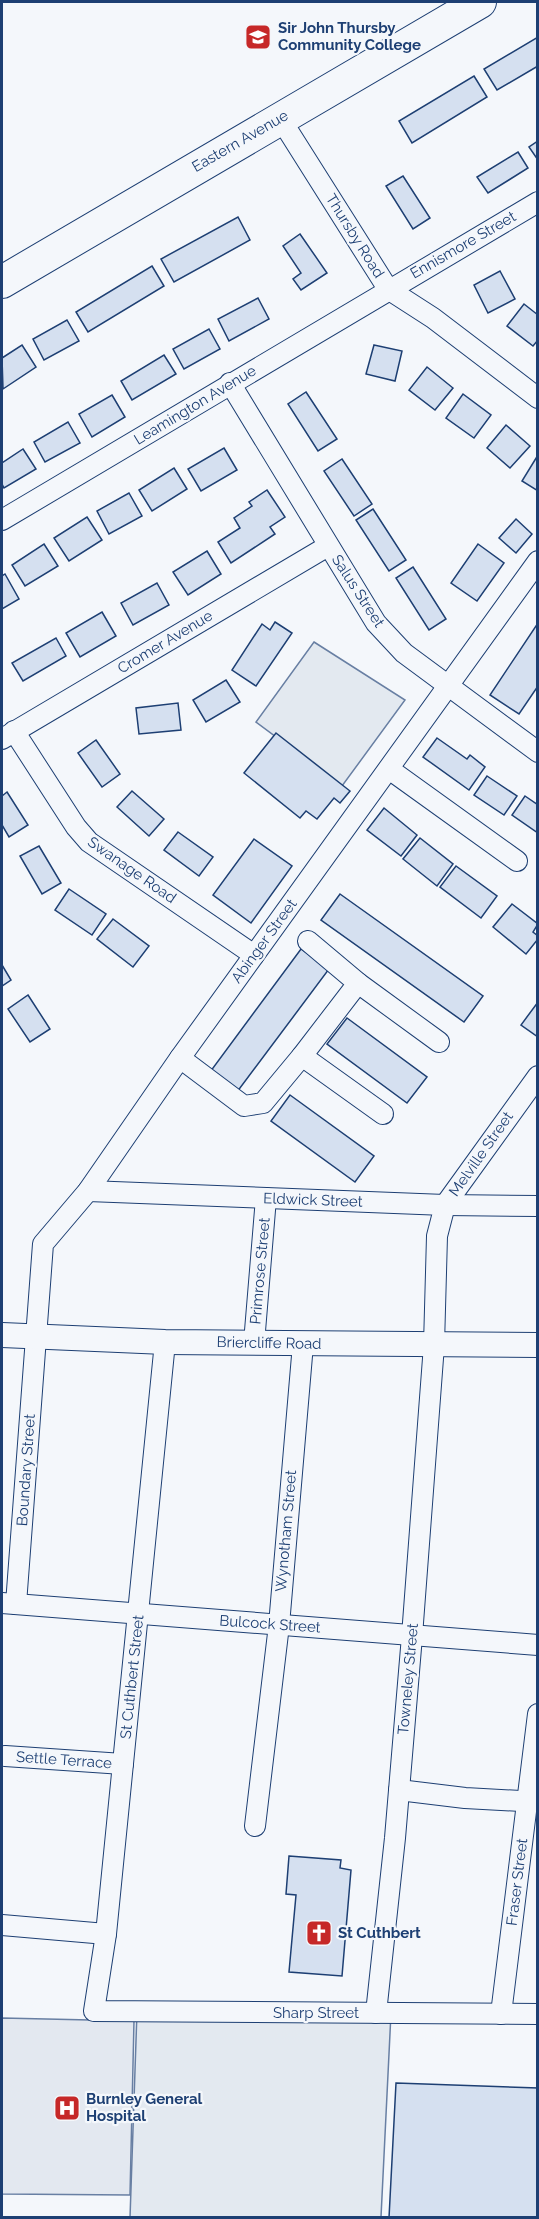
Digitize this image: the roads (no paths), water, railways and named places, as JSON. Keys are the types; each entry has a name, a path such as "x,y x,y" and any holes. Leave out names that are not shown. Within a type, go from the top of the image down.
{"highway":[{"name":"Eastern Avenue","path":"2,282 280,117 480,2"}],"street":[{"name":"Thursby Road","path":"280,117 388,289 433,318 537,398"},
{"name":"Ennismore Street","path":"388,289 537,202"},
{"name":"Leamington Avenue","path":"2,520 388,289"},
{"name":"Salus Street","path":"230,384 376,623 404,653 537,752"},
{"name":"Cromer Avenue","path":"8,735 328,546"},
{"name":"Abinger Street","path":"36,1336 43,1244 88,1191 180,1058 537,561"},
{"name":"Swanage Road","path":"8,735 89,842 254,955"},
{"path":"389,769 517,861"},
{"path":"308,941 358,982 439,1042"},
{"path":"180,1058 244,1106 263,1103 358,982"},
{"path":"302,1056 383,1114"},
{"name":"Melville Street","path":"434,1345 437,1236 445,1205 537,1076"},
{"name":"Eldwick Street","path":"88,1191 445,1205 537,1206"},
{"name":"Primrose Street","path":"254,1343 266,1198"},
{"name":"Briercliffe Road","path":"2,1335 165,1342 537,1345"},
{"name":"Boundary Street","path":"9,1604 36,1336"},
{"name":"St Cuthbert Street","path":"94,2011 106,1934 165,1342"},
{"name":"Wynotham Street","path":"255,1826 279,1625 303,1344"},
{"name":"Towneley Street","path":"376,2013 399,1790 434,1345"},
{"name":"Bulcock Street","path":"9,1604 537,1645"},
{"name":"Fraser Street","path":"501,2014 532,1802 537,1714"},
{"name":"Settle Terrace","path":"5,1756 123,1764"},
{"path":"399,1790 465,1798 532,1802"},
{"path":"2,1925 106,1934"},
{"name":"Sharp Street","path":"94,2011 537,2014"}],"place":[{"name":"Sir John Thursby Community College","path":"258,37"},
{"name":"St Cuthbert","path":"319,1933"},
{"name":"Burnley General Hospital","path":"67,2108"}]}
